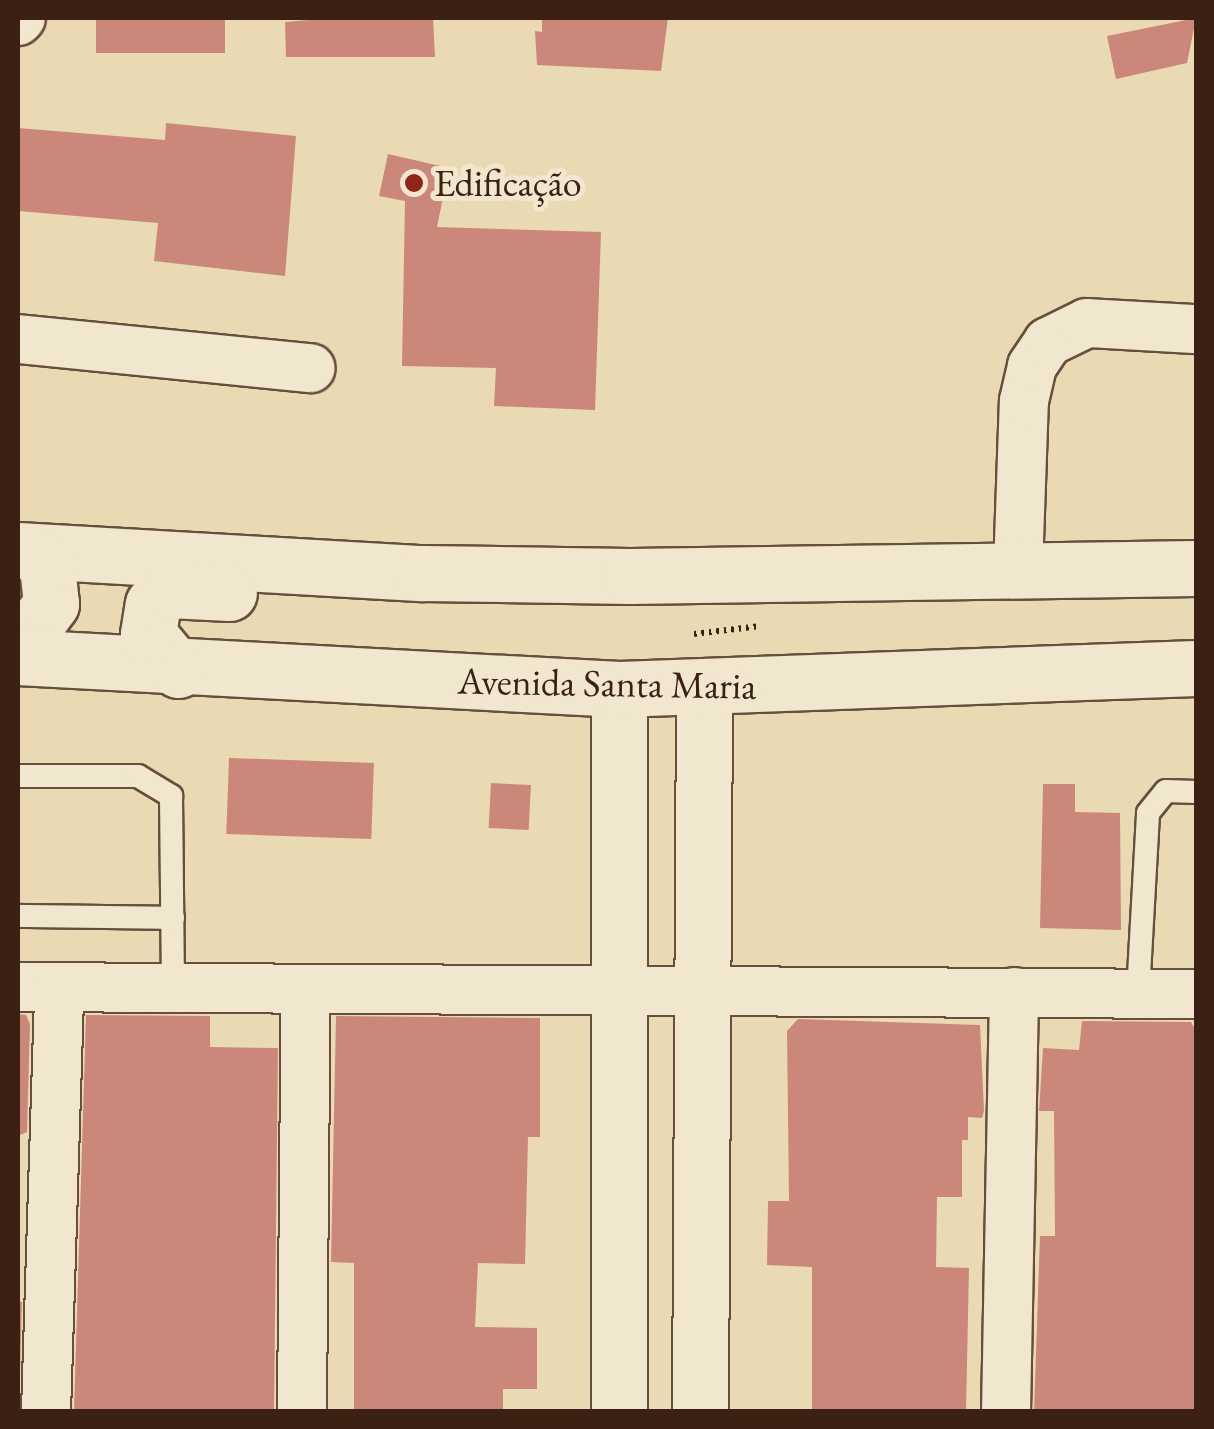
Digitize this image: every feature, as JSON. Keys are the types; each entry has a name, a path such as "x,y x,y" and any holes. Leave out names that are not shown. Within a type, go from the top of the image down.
{"main road":[{"path":"26,551 422,573 1196,568"},
{"path":"18,632 34,628 51,604 47,567 26,551"},
{"path":"178,670 146,624 169,590 350,598 422,573"},
{"path":"960,674 1022,654 1196,644"},
{"name":"Avenida Santa Maria","path":"18,658 178,670 619,689 704,689 960,674 1196,668"},
{"path":"619,689 619,1412"},
{"path":"700,1412 699,990 704,689"}],"street":[{"path":"1018,570 1024,401 1032,366 1048,342 1087,323 1196,328"},
{"path":"18,340 312,368"},
{"path":"46,1412 32,1236 38,988 618,988 1196,994"},
{"path":"302,1412 306,991"},
{"path":"1006,1412 1014,992"}],"lane":[{"path":"18,776 138,776 171,796 173,989"},
{"path":"1138,993 1148,812 1166,791 1196,792"},
{"path":"18,916 172,918"}],"building":[{"path":"96,18 225,18 225,53 96,53"},
{"path":"433,18 435,57 286,57 285,22"},
{"path":"542,18 668,18 661,71 537,65 535,31 542,32"},
{"path":"1196,18 1187,63 1116,79 1107,36"},
{"path":"166,123 296,136 285,276 154,261 158,223 18,211 18,128 165,140"},
{"path":"388,154 449,168 437,227 601,232 595,410 494,406 496,368 402,366 405,201 379,196"},
{"path":"229,758 374,763 371,839 226,834"},
{"path":"491,783 531,785 529,830 489,828"},
{"path":"1043,784 1075,784 1075,812 1120,813 1121,930 1040,928"},
{"path":"18,1014 26,1015 30,1024 27,1132 18,1136"},
{"path":"86,1015 210,1016 210,1047 278,1048 274,1412 74,1412"},
{"path":"336,1016 540,1018 540,1137 528,1137 525,1264 478,1263 475,1327 537,1328 537,1389 503,1389 503,1412 354,1412 354,1263 331,1262"},
{"path":"798,1019 980,1025 984,1111 982,1118 968,1117 968,1140 962,1140 962,1197 937,1197 936,1267 969,1268 966,1412 812,1412 812,1267 767,1265 768,1201 789,1201 787,1031"},
{"path":"1082,1021 1191,1022 1196,1031 1196,1412 1034,1412 1040,1236 1055,1236 1054,1111 1039,1111 1043,1048 1079,1050"},
{"path":"18,1301 22,1302 19,1412 18,1412"}],"place":[{"name":"Edificação","path":"414,183"}]}
